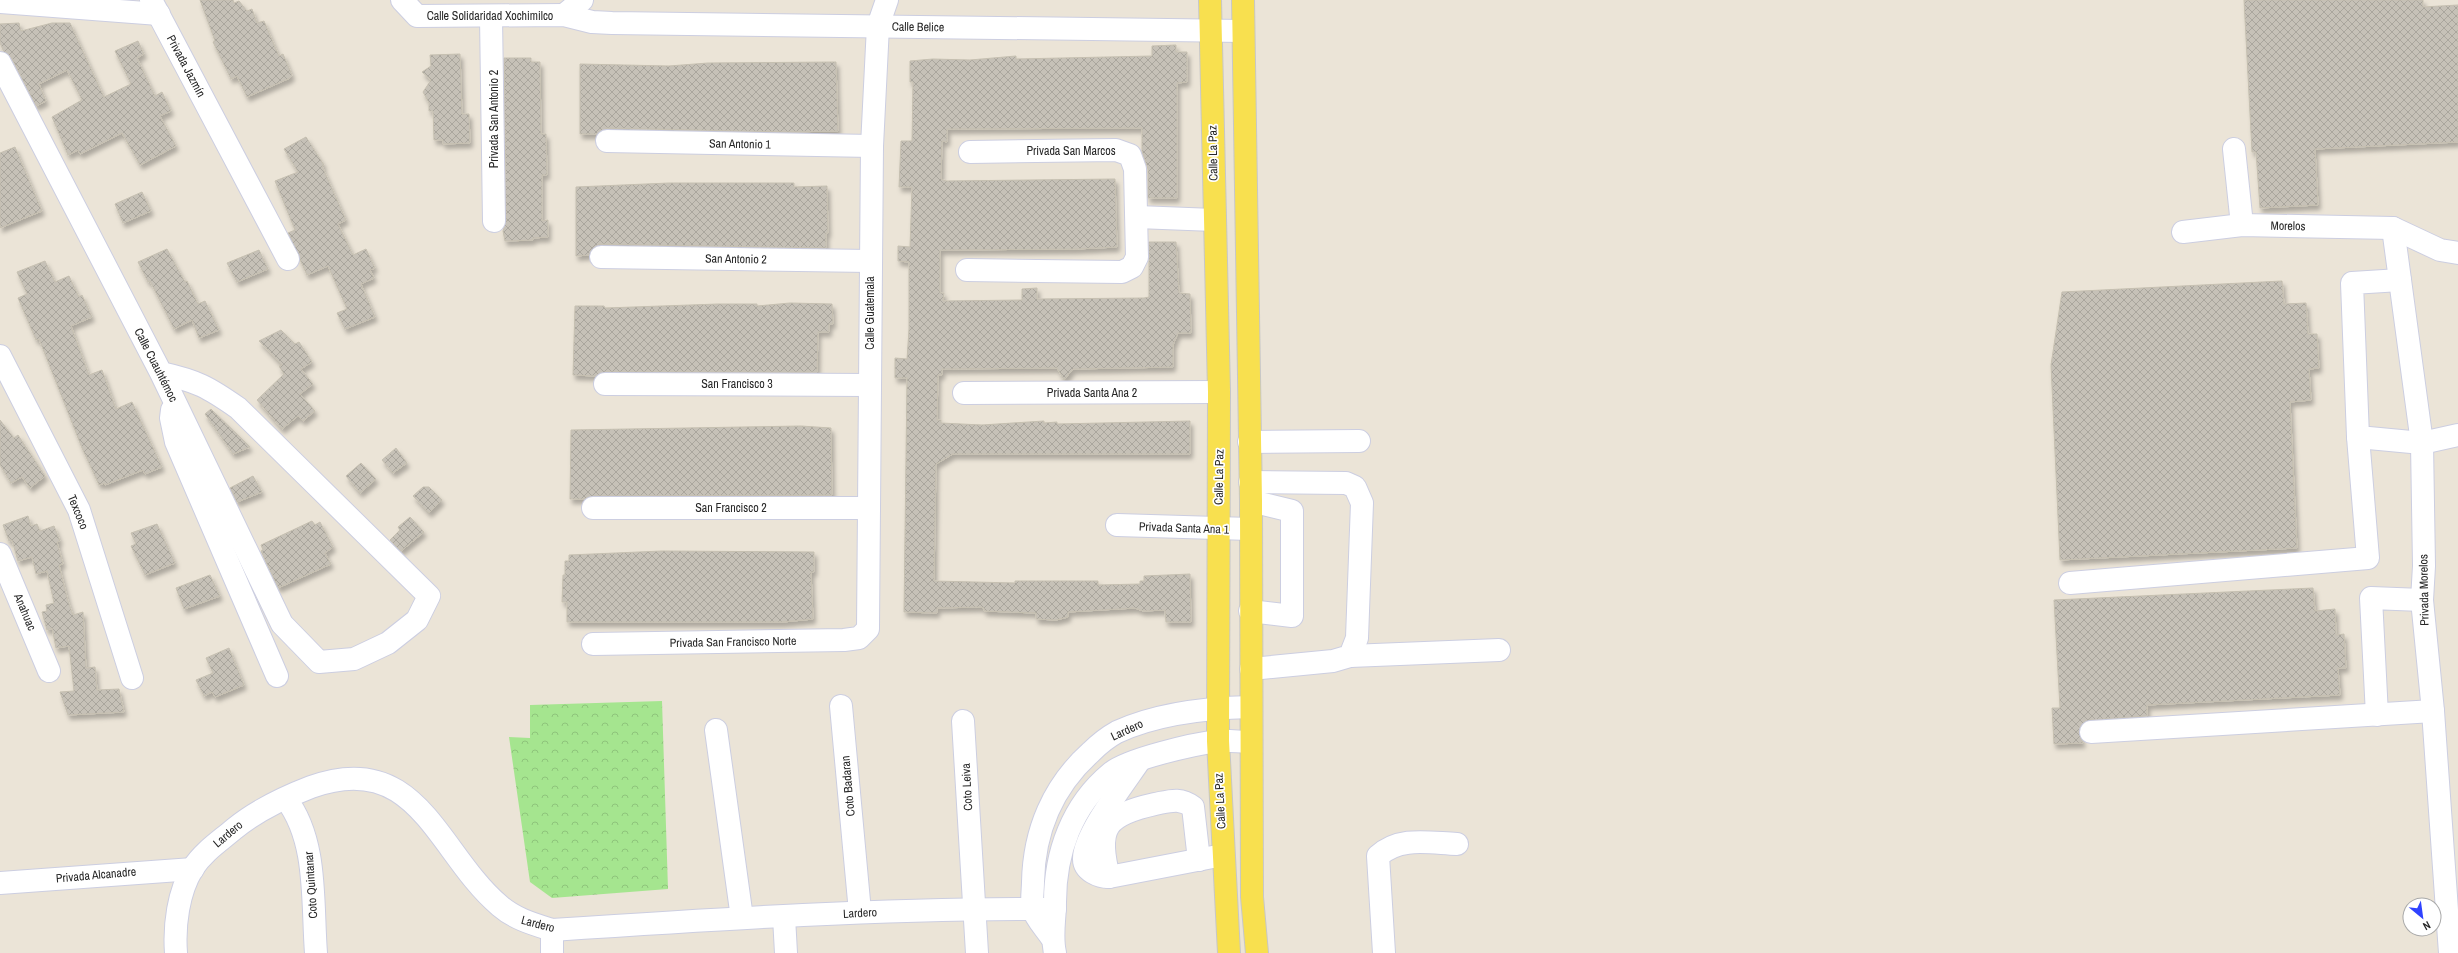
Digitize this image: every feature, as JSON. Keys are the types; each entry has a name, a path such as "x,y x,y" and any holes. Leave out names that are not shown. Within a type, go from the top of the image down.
{"main road":[{"name":"Calle La Paz","path":"1210,0 1219,392 1218,529 1220,708 1218,741 1229,953"},
{"path":"1243,0 1249,442 1251,491 1250,611 1252,897 1258,953"}],"street":[{"name":"Calle Solidaridad Xochimilco","path":"402,0 416,16 492,17 564,15 592,22"},
{"name":"Calle Solidaridad Xochimilco","path":"564,15 582,0"},
{"path":"588,0 592,22"},
{"name":"Calle Guatemala","path":"868,629 872,146 878,26 887,0"},
{"name":"Privada Jazmín","path":"0,2 155,7 288,259"},
{"name":"Privada San Antonio 2","path":"492,17 494,221"},
{"name":"Calle Belice","path":"592,22 1243,31"},
{"name":"Calle Cuauhtémoc","path":"0,63 161,373 282,624 319,662 354,659 388,643 416,620 429,596 238,408 210,388 192,380 161,373"},
{"name":"San Antonio 1","path":"607,141 872,146"},
{"path":"2234,148 2242,225"},
{"name":"Privada San Marcos","path":"967,270 1122,272 1132,267 1137,257 1135,169 1130,155 1116,150 970,152"},
{"path":"1137,217 1214,220"},
{"name":"Morelos","path":"2183,232 2242,225 2393,228"},
{"path":"2393,228 2440,250 2458,253"},
{"name":"Privada Morelos","path":"2393,228 2422,443 2424,566 2422,600 2450,953"},
{"name":"San Antonio 2","path":"601,257 870,261"},
{"path":"2070,583 2368,558 2358,437 2352,283 2400,280"},
{"name":"Texcoco","path":"0,356 79,510 132,678"},
{"name":"San Francisco 3","path":"605,384 869,385"},
{"name":"Privada Santa Ana 2","path":"964,393 1219,392"},
{"path":"173,398 171,418 176,442 277,676"},
{"path":"2358,437 2422,443 2458,434"},
{"path":"1249,442 1359,441"},
{"path":"1251,491 1346,483 1355,487 1359,492 1362,503 1357,638 1350,656"},
{"path":"1250,611 1292,616 1292,511 1251,491"},
{"name":"San Francisco 2","path":"593,508 869,508"},
{"name":"Privada Santa Ana 1","path":"1117,525 1250,529"},
{"name":"Anahuac","path":"0,554 49,670"},
{"path":"2377,714 2371,598 2422,600"},
{"name":"Privada San Francisco Norte","path":"593,644 844,640 859,638 868,629"},
{"path":"1251,669 1333,661 1350,656 1499,650"},
{"name":"Coto Badaran","path":"841,706 860,912"},
{"name":"Lardero","path":"1033,909 1035,856 1044,819 1064,780 1073,768 1115,733 1137,724 1220,708 1251,707"},
{"path":"2091,732 2432,711"},
{"name":"Coto Leiva","path":"963,721 973,908 977,953"},
{"path":"716,730 742,918"},
{"path":"1053,945 1055,876 1060,853 1082,804 1111,772 1140,760 1218,741 1251,742"},
{"path":"1097,747 1111,772"},
{"path":"1140,760 1107,808 1086,845 1084,860 1088,869 1098,877 1108,878 1223,856"},
{"name":"Lardero","path":"176,953 176,912 192,869 208,850 246,819 286,799 333,780 375,781 403,793 432,823 478,884 499,906 517,919 552,930 860,912 973,908 1055,909"},
{"name":"Coto Quintanar","path":"286,799 294,809 308,844 316,953"},
{"path":"1108,878 1102,843 1111,822 1128,810 1175,800 1184,800 1193,807 1198,860"},
{"path":"1384,953 1378,856 1386,849 1401,842 1457,844"},
{"name":"Privada Alcanadre","path":"0,883 192,869"},
{"path":"1033,909 1053,945"},
{"path":"784,917 786,953"},
{"path":"552,930 552,953"}],"green space":[{"path":"662,701 668,889 552,898 530,882 509,737 530,738 530,705"}],"building":[{"path":"200,0 233,0 234,3 239,1 247,11 252,9 257,23 264,21 279,56 283,54 292,75 290,78 247,97 237,76 231,79 213,42 215,41"},
{"path":"2244,0 2423,0 2423,7 2458,5 2458,142 2315,149 2318,205 2260,208 2256,152 2252,152"},
{"path":"19,23 21,31 52,23 70,23 104,97 131,84 115,51 138,41 144,54 137,58 155,96 162,92 171,111 160,116 176,146 140,165 122,133 80,154 78,150 68,155 52,117 82,100 67,70 39,84 46,101 36,106 11,57 4,52 0,43 0,24"},
{"path":"1176,45 1176,52 1187,52 1187,82 1177,83 1177,198 1148,198 1148,169 1142,152 1142,128 947,129 947,142 942,141 941,179 946,181 1115,179 1117,247 1076,249 940,250 940,293 944,293 943,301 1022,300 1022,289 1037,288 1037,299 1144,298 1149,297 1149,242 1176,242 1179,293 1190,294 1191,333 1178,333 1173,345 1173,367 1073,369 1064,380 1057,368 942,369 942,375 938,375 937,420 941,420 941,423 982,425 1044,421 1044,423 1057,422 1057,424 1190,421 1190,454 953,454 936,464 934,581 1015,583 1015,581 1098,581 1098,585 1140,584 1140,581 1144,581 1144,576 1190,574 1191,622 1166,622 1165,610 1143,611 1135,608 1068,612 1068,617 1056,620 1036,619 1036,613 984,611 984,608 980,607 937,608 937,613 904,612 907,378 895,378 895,358 907,359 909,329 909,262 898,261 898,246 910,247 912,187 899,187 901,141 912,141 913,82 910,82 910,61 933,59 970,60 1016,56 1016,59 1152,56 1152,46"},
{"path":"460,54 462,114 469,114 470,143 443,144 443,140 434,140 433,111 429,111 429,103 423,92 431,80 422,72 431,66 430,55"},
{"path":"504,58 531,58 531,62 540,62 541,134 546,134 547,175 542,175 542,221 548,220 548,237 533,238 533,240 505,241 503,231 506,221"},
{"path":"836,62 838,131 784,132 607,128 597,134 580,134 580,64 669,66 708,63"},
{"path":"306,137 324,165 322,166 346,220 338,224 353,255 366,249 375,268 370,270 374,278 361,284 375,317 345,329 337,313 347,309 328,266 307,275 288,233 295,230 275,181 298,172 284,149"},
{"path":"15,147 42,211 0,228 0,153"},
{"path":"669,183 794,183 794,187 827,186 828,233 826,233 826,248 601,244 595,246 589,255 576,256 576,187"},
{"path":"142,192 151,211 123,223 115,204"},
{"path":"167,249 185,282 187,281 198,304 205,301 219,330 199,338 192,320 174,329 150,281 148,282 138,262"},
{"path":"259,250 268,269 237,282 227,263"},
{"path":"45,261 55,282 69,276 79,297 82,295 92,317 71,326 89,375 102,370 116,409 132,402 162,467 145,474 143,470 105,485 105,483 99,485 82,448 39,339 36,340 18,298 27,294 17,272"},
{"path":"2282,281 2284,304 2306,303 2308,334 2317,334 2319,368 2309,369 2311,400 2290,402 2297,548 2060,560 2051,365 2062,292"},
{"path":"790,303 832,304 833,324 829,324 829,332 818,332 817,372 605,372 596,376 573,375 575,306 604,306 605,308 757,304 757,306"},
{"path":"281,330 295,344 299,342 312,362 301,369 313,384 300,394 315,411 303,421 298,416 282,429 257,400 284,374 279,366 282,365 259,341"},
{"path":"211,409 250,447 233,454 205,414"},
{"path":"0,420 14,438 18,435 45,476 30,488 22,477 11,483 0,465"},
{"path":"801,426 831,428 832,495 593,496 585,499 570,499 571,430"},
{"path":"396,448 407,463 393,473 382,460"},
{"path":"361,463 376,479 360,493 346,476"},
{"path":"253,476 262,492 237,502 230,488"},
{"path":"423,487 429,487 442,500 429,513 413,496"},
{"path":"28,516 31,526 37,524 40,531 54,526 60,541 57,542 63,564 59,565 68,601 73,615 83,612 86,668 95,667 97,690 119,689 124,712 68,715 60,692 74,691 69,646 56,648 52,628 47,630 42,612 47,611 46,605 54,603 47,571 36,574 32,557 18,561 12,540 9,541 3,525"},
{"path":"410,517 424,532 401,551 390,540 400,530 398,527"},
{"path":"312,521 315,525 320,522 333,547 325,553 331,564 278,588 261,551 263,550 261,545"},
{"path":"157,524 175,563 145,575 131,546 136,544 131,533"},
{"path":"662,551 814,552 814,572 811,572 813,619 783,622 567,622 567,602 562,602 565,561 569,561 569,555"},
{"path":"210,575 220,596 184,609 176,588"},
{"path":"2313,588 2315,611 2335,609 2336,635 2344,634 2346,668 2338,668 2340,695 2147,705 2147,716 2090,720 2080,727 2079,733 2083,743 2054,744 2052,708 2060,708 2054,600"},
{"path":"229,648 244,685 215,697 212,692 204,696 196,680 213,673 206,658"}]}
